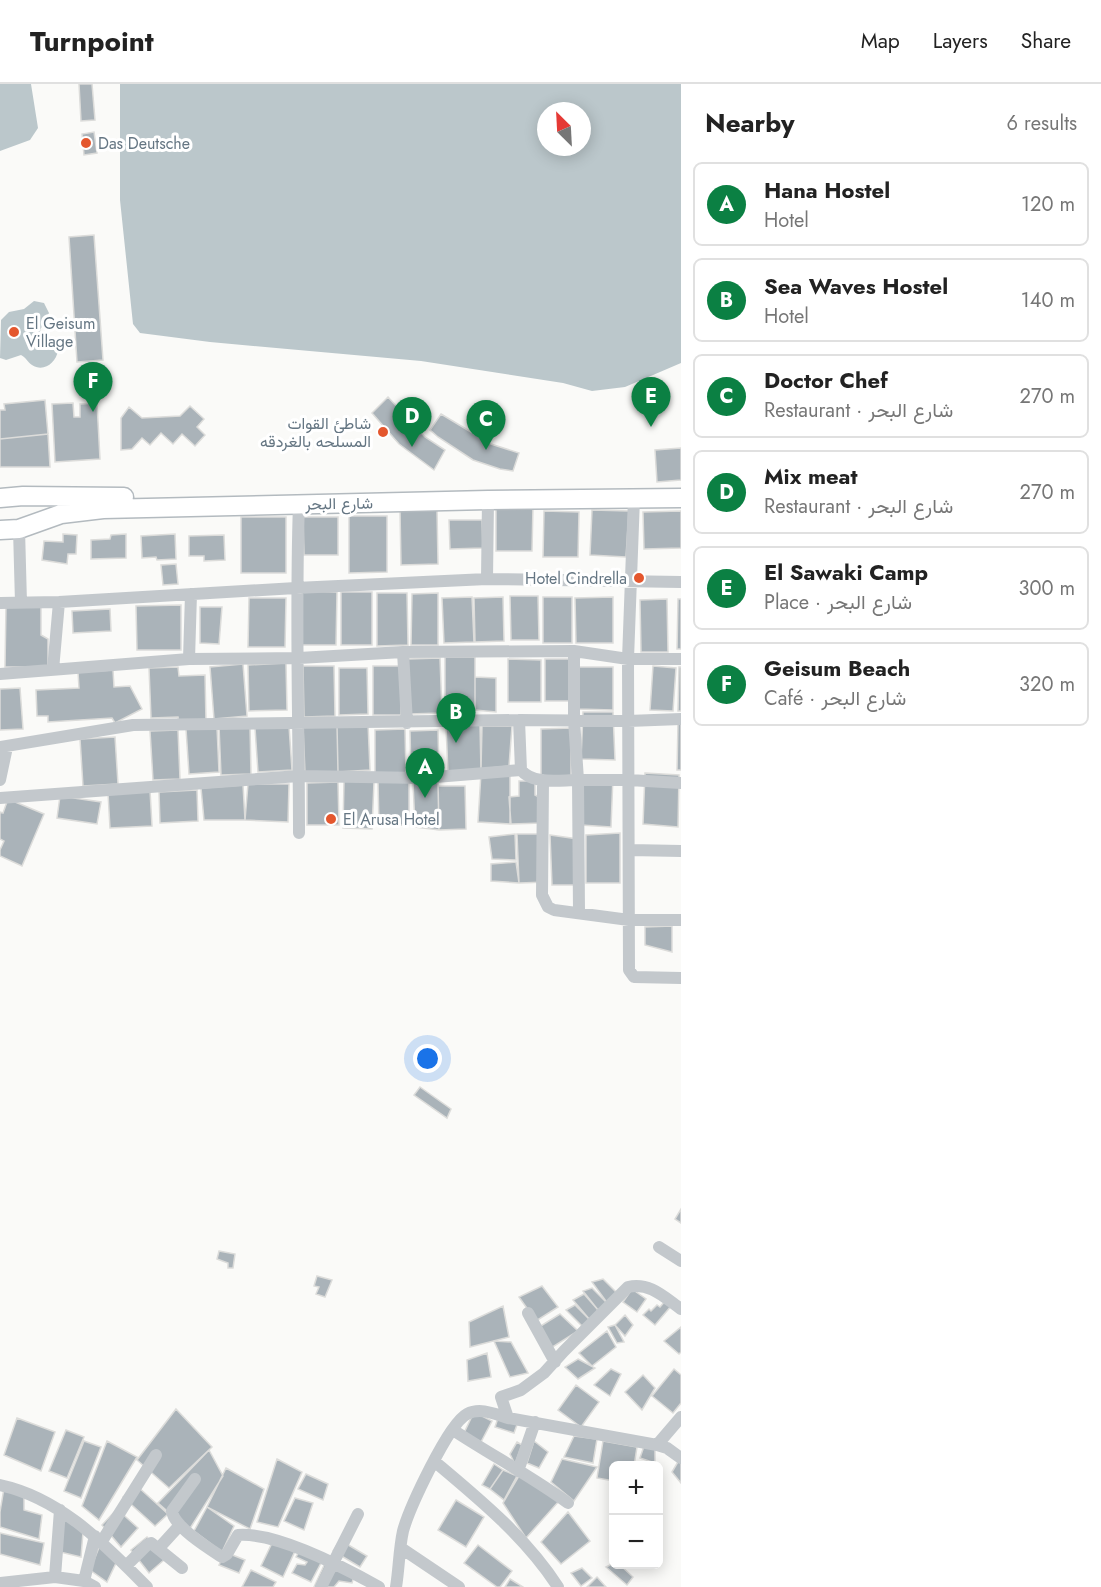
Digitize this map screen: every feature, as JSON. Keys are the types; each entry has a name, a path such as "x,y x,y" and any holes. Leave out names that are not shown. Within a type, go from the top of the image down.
{"main road":[{"name":"شارع البحر","path":"0,498 23,496 266,496 442,489 681,486"},
{"path":"19,529 19,512 23,496"},
{"name":"شارع البحر","path":"0,530 19,529 61,514 103,509 681,498"}],"street":[{"path":"634,498 628,659 630,850 628,970 634,977 681,978"},
{"path":"487,579 488,500"},
{"path":"299,504 296,588 299,658 299,833"},
{"path":"19,529 21,603"},
{"path":"0,603 59,602 487,579 681,582"},
{"path":"189,659 191,594"},
{"path":"53,670 59,602"},
{"path":"574,651 579,912"},
{"path":"0,674 189,659 299,658 403,652 574,651 628,659 681,659"},
{"path":"403,652 407,723"},
{"path":"0,780 3,747 133,725 178,726 298,721 407,723 681,719"},
{"path":"519,720 521,770 527,777 543,780 629,780 681,783"},
{"path":"0,798 299,776 423,778 521,770"},
{"path":"543,780 544,902 548,907 554,910 629,920 681,920"},
{"path":"630,850 681,851"},
{"path":"659,1247 681,1261"},
{"path":"508,1418 501,1397 533,1383 628,1287 639,1284 650,1287 681,1309"},
{"path":"528,1313 555,1362"},
{"path":"396,1587 407,1518 434,1461 460,1419 468,1413 485,1411 508,1418 657,1445 667,1448 681,1458"},
{"path":"657,1445 681,1417"},
{"path":"518,1471 535,1422"},
{"path":"453,1430 518,1471 541,1482 568,1503"},
{"path":"0,1583 55,1577 90,1584 99,1538 156,1455"},
{"path":"434,1461 477,1497 529,1548 558,1587"},
{"path":"195,1479 172,1511 173,1519 222,1557 227,1554 236,1537 242,1534 282,1543 334,1561 379,1587"},
{"path":"0,1485 34,1497 60,1510 99,1538 147,1587"},
{"path":"55,1577 60,1510"},
{"path":"321,1587 358,1514"},
{"path":"159,1548 180,1525"},
{"path":"126,1566 151,1543 182,1568"},
{"path":"401,1548 459,1587"}],"shaded area":[{"path":"0,84 31,84 38,128 30,140 0,151"},
{"path":"120,84 681,84 681,363 625,387 592,391 563,383 421,361 210,342 140,333 133,324 120,200"},
{"path":"34,301 44,303 49,313 40,330 46,333 58,351 49,365 41,368 32,365 21,355 6,360 0,358 1,320 9,312 24,309"}],"building":[{"path":"79,84 92,84 95,120 81,121"},
{"path":"94,132 97,153 84,155 82,134"},
{"path":"94,235 103,360 77,362 69,237"},
{"path":"388,397 425,437 445,450 434,470 399,444 372,413"},
{"path":"45,400 48,434 0,439 0,410 5,410 4,404"},
{"path":"73,403 74,417 80,417 80,404 97,403 100,459 55,462 52,404"},
{"path":"190,406 204,419 197,427 205,435 195,446 182,434 173,444 161,433 150,445 142,438 132,449 121,450 121,418 129,407 142,418 180,416"},
{"path":"441,414 491,444 519,453 513,471 473,460 438,437 430,430"},
{"path":"48,434 50,467 0,467 0,439"},
{"path":"681,448 681,480 657,482 655,450"},
{"path":"496,506 533,506 532,551 496,551"},
{"path":"437,509 438,564 401,565 400,510"},
{"path":"592,510 629,511 626,557 590,555"},
{"path":"544,511 579,512 578,557 543,557"},
{"path":"681,511 681,548 644,549 643,512"},
{"path":"349,516 387,516 387,572 349,573"},
{"path":"241,517 286,517 286,573 241,573"},
{"path":"303,517 338,517 338,555 304,555"},
{"path":"449,520 482,520 483,548 450,549"},
{"path":"63,534 77,535 76,554 68,554 67,564 42,560 44,541 63,542"},
{"path":"126,534 126,558 91,559 91,540 110,539 111,535"},
{"path":"175,534 176,559 142,558 141,536"},
{"path":"224,535 225,560 204,561 204,556 189,556 189,536"},
{"path":"176,564 178,584 163,585 161,565"},
{"path":"302,591 337,592 336,645 301,645"},
{"path":"341,592 372,592 372,645 341,645"},
{"path":"377,593 407,593 408,645 377,646"},
{"path":"438,593 438,645 411,645 412,594"},
{"path":"510,596 538,596 539,640 511,640"},
{"path":"472,597 474,642 444,643 442,598"},
{"path":"503,597 504,641 475,642 474,598"},
{"path":"543,597 572,597 572,643 543,643"},
{"path":"613,597 613,643 576,643 575,598"},
{"path":"249,598 286,598 285,647 248,647"},
{"path":"667,599 668,652 641,652 640,600"},
{"path":"678,599 681,599 681,649 677,649"},
{"path":"41,605 41,635 48,639 48,667 5,667 6,606"},
{"path":"181,605 181,650 137,650 136,606"},
{"path":"200,607 222,607 219,644 200,643"},
{"path":"110,609 111,631 73,633 72,611"},
{"path":"445,657 475,657 475,710 445,711"},
{"path":"440,658 442,713 409,714 408,659"},
{"path":"508,659 541,660 541,702 508,702"},
{"path":"545,659 571,659 571,701 545,701"},
{"path":"286,663 287,710 249,711 248,665"},
{"path":"243,664 247,716 214,719 210,667"},
{"path":"303,666 334,666 335,716 304,717"},
{"path":"373,666 401,666 401,715 373,715"},
{"path":"653,666 676,668 673,711 650,710"},
{"path":"178,667 179,676 205,675 206,722 179,723 178,717 151,718 149,668"},
{"path":"577,667 613,667 613,710 577,709"},
{"path":"679,667 681,667 681,711 678,711"},
{"path":"339,668 367,668 368,714 339,715"},
{"path":"113,670 114,687 130,686 142,709 115,723 112,718 48,722 48,716 37,716 36,690 79,688 78,672"},
{"path":"475,677 496,678 496,712 475,710"},
{"path":"20,688 23,729 0,730 0,689"},
{"path":"583,712 613,712 615,760 581,759"},
{"path":"678,722 681,722 681,770 677,770"},
{"path":"368,723 370,770 338,772 337,725"},
{"path":"250,725 251,774 221,775 219,726"},
{"path":"337,725 338,772 305,773 303,726"},
{"path":"480,725 481,771 448,773 446,726"},
{"path":"289,726 292,770 258,772 255,728"},
{"path":"482,726 512,726 509,766 481,769"},
{"path":"217,727 219,772 189,774 186,729"},
{"path":"571,728 571,776 541,776 541,729"},
{"path":"405,729 406,775 375,776 375,730"},
{"path":"178,730 180,779 153,780 150,731"},
{"path":"438,730 439,773 411,774 410,731"},
{"path":"115,737 118,784 83,786 80,739"},
{"path":"481,773 510,773 510,824 478,822"},
{"path":"645,773 679,775 678,827 643,824"},
{"path":"582,775 613,776 611,827 581,825"},
{"path":"344,781 374,782 372,829 343,828"},
{"path":"409,781 409,825 379,826 378,782"},
{"path":"438,781 439,830 415,827 413,782"},
{"path":"519,781 535,781 535,795 541,798 542,823 511,824 509,797 519,796"},
{"path":"338,782 339,825 307,825 307,783"},
{"path":"248,784 289,784 288,822 245,820"},
{"path":"243,785 245,820 204,820 201,788"},
{"path":"438,786 465,786 466,829 439,830"},
{"path":"150,790 152,826 110,828 108,793"},
{"path":"197,790 198,821 160,823 159,792"},
{"path":"60,796 101,802 97,824 57,818"},
{"path":"8,799 44,814 22,866 0,856 4,841 0,839 0,812 3,813"},
{"path":"620,833 620,883 586,883 586,835"},
{"path":"515,834 516,860 492,859 489,837"},
{"path":"517,834 540,834 547,882 519,883"},
{"path":"550,835 578,839 577,885 552,885"},
{"path":"516,862 519,883 491,881 491,864"},
{"path":"672,926 672,952 645,945 645,927"},
{"path":"420,1087 451,1109 447,1118 414,1095"},
{"path":"681,1209 681,1223 675,1219"},
{"path":"219,1251 235,1254 233,1268 228,1268 228,1263 217,1259"},
{"path":"317,1276 332,1280 325,1297 316,1294 319,1287 314,1286"},
{"path":"603,1279 619,1295 608,1304 592,1282"},
{"path":"542,1286 558,1307 536,1321 519,1297"},
{"path":"592,1288 608,1304 598,1310 583,1291"},
{"path":"632,1289 646,1299 637,1312 623,1302"},
{"path":"584,1294 598,1310 590,1320 573,1300"},
{"path":"666,1300 672,1305 655,1325 643,1315 657,1305 660,1307"},
{"path":"575,1305 590,1320 582,1326 566,1310"},
{"path":"503,1306 509,1337 470,1347 469,1322"},
{"path":"560,1314 578,1331 551,1348 539,1327"},
{"path":"625,1315 633,1325 625,1336 615,1325"},
{"path":"615,1325 624,1342 617,1343 608,1327"},
{"path":"681,1327 681,1352 679,1354 664,1341"},
{"path":"607,1331 616,1347 592,1366 579,1353"},
{"path":"494,1341 511,1342 528,1373 510,1377"},
{"path":"487,1353 491,1377 468,1381 467,1360"},
{"path":"578,1359 595,1368 578,1379 565,1367"},
{"path":"611,1369 621,1374 610,1396 594,1385"},
{"path":"674,1369 681,1375 681,1403 673,1413 652,1396"},
{"path":"643,1375 655,1388 642,1410 625,1392"},
{"path":"576,1385 599,1402 581,1427 558,1410"},
{"path":"176,1409 212,1447 169,1488 137,1460"},
{"path":"474,1412 492,1421 481,1442 464,1433"},
{"path":"499,1415 518,1422 514,1433 495,1427"},
{"path":"17,1418 55,1432 41,1471 4,1455"},
{"path":"66,1430 84,1437 67,1478 49,1471"},
{"path":"574,1436 597,1439 593,1463 564,1457"},
{"path":"84,1441 101,1447 81,1498 64,1491"},
{"path":"107,1441 137,1457 99,1520 82,1506"},
{"path":"534,1441 548,1452 539,1468 527,1463"},
{"path":"603,1441 637,1447 635,1461 609,1461 609,1480 597,1478"},
{"path":"517,1442 522,1445 515,1464 510,1454"},
{"path":"644,1446 655,1449 655,1461 640,1458"},
{"path":"209,1450 223,1476 189,1530 158,1503"},
{"path":"277,1459 302,1472 278,1527 257,1522"},
{"path":"562,1459 597,1467 574,1501 551,1482"},
{"path":"679,1460 681,1462 681,1483 672,1472"},
{"path":"494,1464 503,1470 490,1489 482,1485"},
{"path":"226,1468 264,1489 250,1529 207,1507"},
{"path":"503,1470 517,1476 504,1500 490,1489"},
{"path":"306,1474 328,1484 323,1500 298,1489"},
{"path":"520,1474 560,1500 526,1538 503,1503"},
{"path":"137,1486 168,1514 155,1526 123,1497"},
{"path":"4,1488 24,1497 24,1510 42,1515 39,1539 0,1527"},
{"path":"295,1498 313,1503 304,1530 284,1521"},
{"path":"456,1500 484,1517 466,1547 438,1530"},
{"path":"207,1507 234,1526 222,1552 194,1531"},
{"path":"117,1509 138,1528 121,1547 102,1525"},
{"path":"568,1512 590,1541 561,1564 541,1542"},
{"path":"61,1516 83,1532 81,1557 60,1552"},
{"path":"0,1533 44,1543 40,1565 0,1554"},
{"path":"147,1537 164,1560 149,1573 131,1550"},
{"path":"340,1540 367,1556 360,1567 333,1551"},
{"path":"273,1541 295,1551 283,1577 261,1566"},
{"path":"100,1545 117,1561 107,1582 90,1570"},
{"path":"478,1545 512,1571 500,1587 464,1563"},
{"path":"300,1550 322,1561 311,1582 292,1573 297,1564 305,1565 307,1562 296,1557"},
{"path":"225,1552 245,1560 239,1573 219,1565"},
{"path":"327,1559 355,1573 352,1583 339,1581 334,1587 314,1587"},
{"path":"609,1566 609,1569 624,1569 633,1577 627,1585 606,1567"},
{"path":"582,1568 592,1578 581,1586 571,1573"},
{"path":"251,1570 276,1582 273,1587 242,1587"},
{"path":"597,1577 606,1587 587,1587"},
{"path":"510,1579 523,1587 505,1587"}],"place":[{"name":"Das Deutsche","path":"86,143"},
{"name":"El Geisum Village","path":"14,332"},
{"name":"Geisum Beach","path":"93,412"},
{"name":"El Sawaki Camp","path":"651,427"},
{"name":"شاطئ القوات المسلحه بالغردقه","path":"383,432"},
{"name":"Mix meat","path":"412,447"},
{"name":"Doctor Chef","path":"486,450"},
{"name":"Hotel Cindrella","path":"639,578"},
{"name":"Sea Waves Hostel","path":"456,743"},
{"name":"Hana Hostel","path":"425,798"},
{"name":"El Arusa Hotel","path":"331,819"}]}
